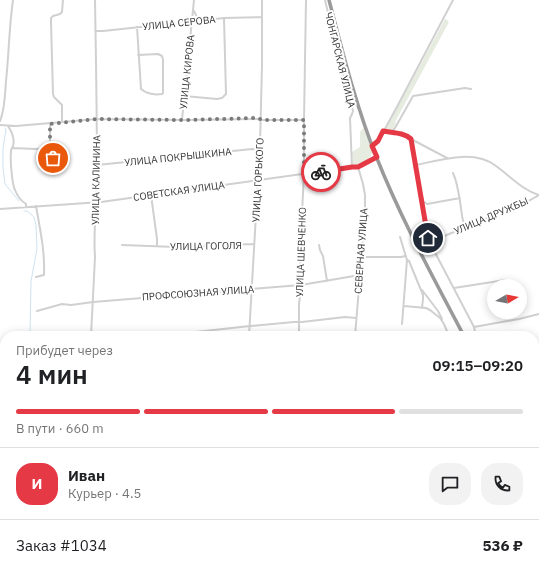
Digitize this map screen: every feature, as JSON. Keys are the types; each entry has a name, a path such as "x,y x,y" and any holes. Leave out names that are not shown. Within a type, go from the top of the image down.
{"highway":[{"path":"329,0 351,83 372,146 411,235 461,331"}],"street":[{"path":"0,121 5,99 10,19 13,0"},
{"path":"62,123 62,105 53,94 51,18 62,12 63,0"},
{"name":"УЛИЦА КАЛИНИНА","path":"91,331 97,165 95,0"},
{"name":"УЛИЦА КИРОВА","path":"182,120 194,0"},
{"name":"УЛИЦА ГОРЬКОГО","path":"250,331 259,180 262,0"},
{"name":"УЛИЦА ШЕВЧЕНКО","path":"299,331 301,285 300,252 304,174 306,0"},
{"name":"ЧОНГАРСКАЯ УЛИЦА","path":"326,0 338,56 352,104 353,111 350,118 352,167"},
{"path":"372,146 378,141 453,0"},
{"path":"194,10 197,17 201,20"},
{"name":"УЛИЦА СЕРОВА","path":"96,31 224,18 262,17"},
{"path":"184,96 217,99 222,98 226,94 224,18"},
{"path":"137,27 138,55 141,89 153,95 162,94 162,56 158,54 138,55"},
{"path":"391,132 395,128 413,96 465,88 471,89"},
{"path":"0,126 50,124 97,119 304,120"},
{"path":"50,124 50,141 55,173"},
{"path":"8,126 13,134 10,164 14,189 21,201 26,204 26,207"},
{"path":"383,131 409,136 411,139 448,159"},
{"path":"411,139 428,238 475,331"},
{"path":"12,147 36,149 52,148"},
{"name":"УЛИЦА ПОКРЫШКИНА","path":"97,165 252,149 260,150"},
{"name":"УЛИЦА ДРУЖБЫ","path":"430,242 516,208 539,195 524,188 494,165 482,159 464,156 448,159"},
{"path":"358,167 377,157"},
{"path":"416,165 448,159"},
{"name":"СОВЕТСКАЯ УЛИЦА","path":"0,209 96,202 358,167"},
{"name":"СЕВЕРНАЯ УЛИЦА","path":"355,331 365,195 358,167"},
{"path":"453,173 456,179 460,198 462,218 466,227"},
{"name":"УЛИЦА ГОГОЛЯ","path":"151,195 157,246"},
{"path":"421,200 428,204 460,198"},
{"path":"36,206 44,250 44,275 36,277"},
{"path":"400,237 406,258 402,324"},
{"name":"УЛИЦА ГОГОЛЯ","path":"122,246 176,247 254,244"},
{"path":"319,245 323,256 327,281"},
{"path":"361,257 406,258 409,261 423,295 422,308"},
{"name":"ПРОФСОЮЗНАЯ УЛИЦА","path":"37,310 62,304 71,305 301,285 360,275"},
{"path":"454,288 487,283"},
{"path":"419,285 438,311 446,331"},
{"path":"404,306 430,310 440,318 444,324"},
{"path":"474,327 539,314"},
{"path":"205,331 345,317 356,318"}],"shaded area":[{"path":"446,19 449,22 395,122 396,124 391,131 386,131 386,129"},
{"path":"363,128 373,150 366,161 355,166 353,164 352,152 360,147 360,132"}],"waterway":[{"path":"5,128 3,148 5,184 19,201"},
{"path":"24,211 27,211 34,217 36,225 37,249 31,281 30,331"}],"way so far":[{"path":"53,158 50,141 50,124 97,119 184,120 257,118 263,120 304,120 304,174 321,172"}],"route":[{"path":"321,172 358,167 377,157 372,146 378,141 383,131 409,136 411,139 428,238"}]}
